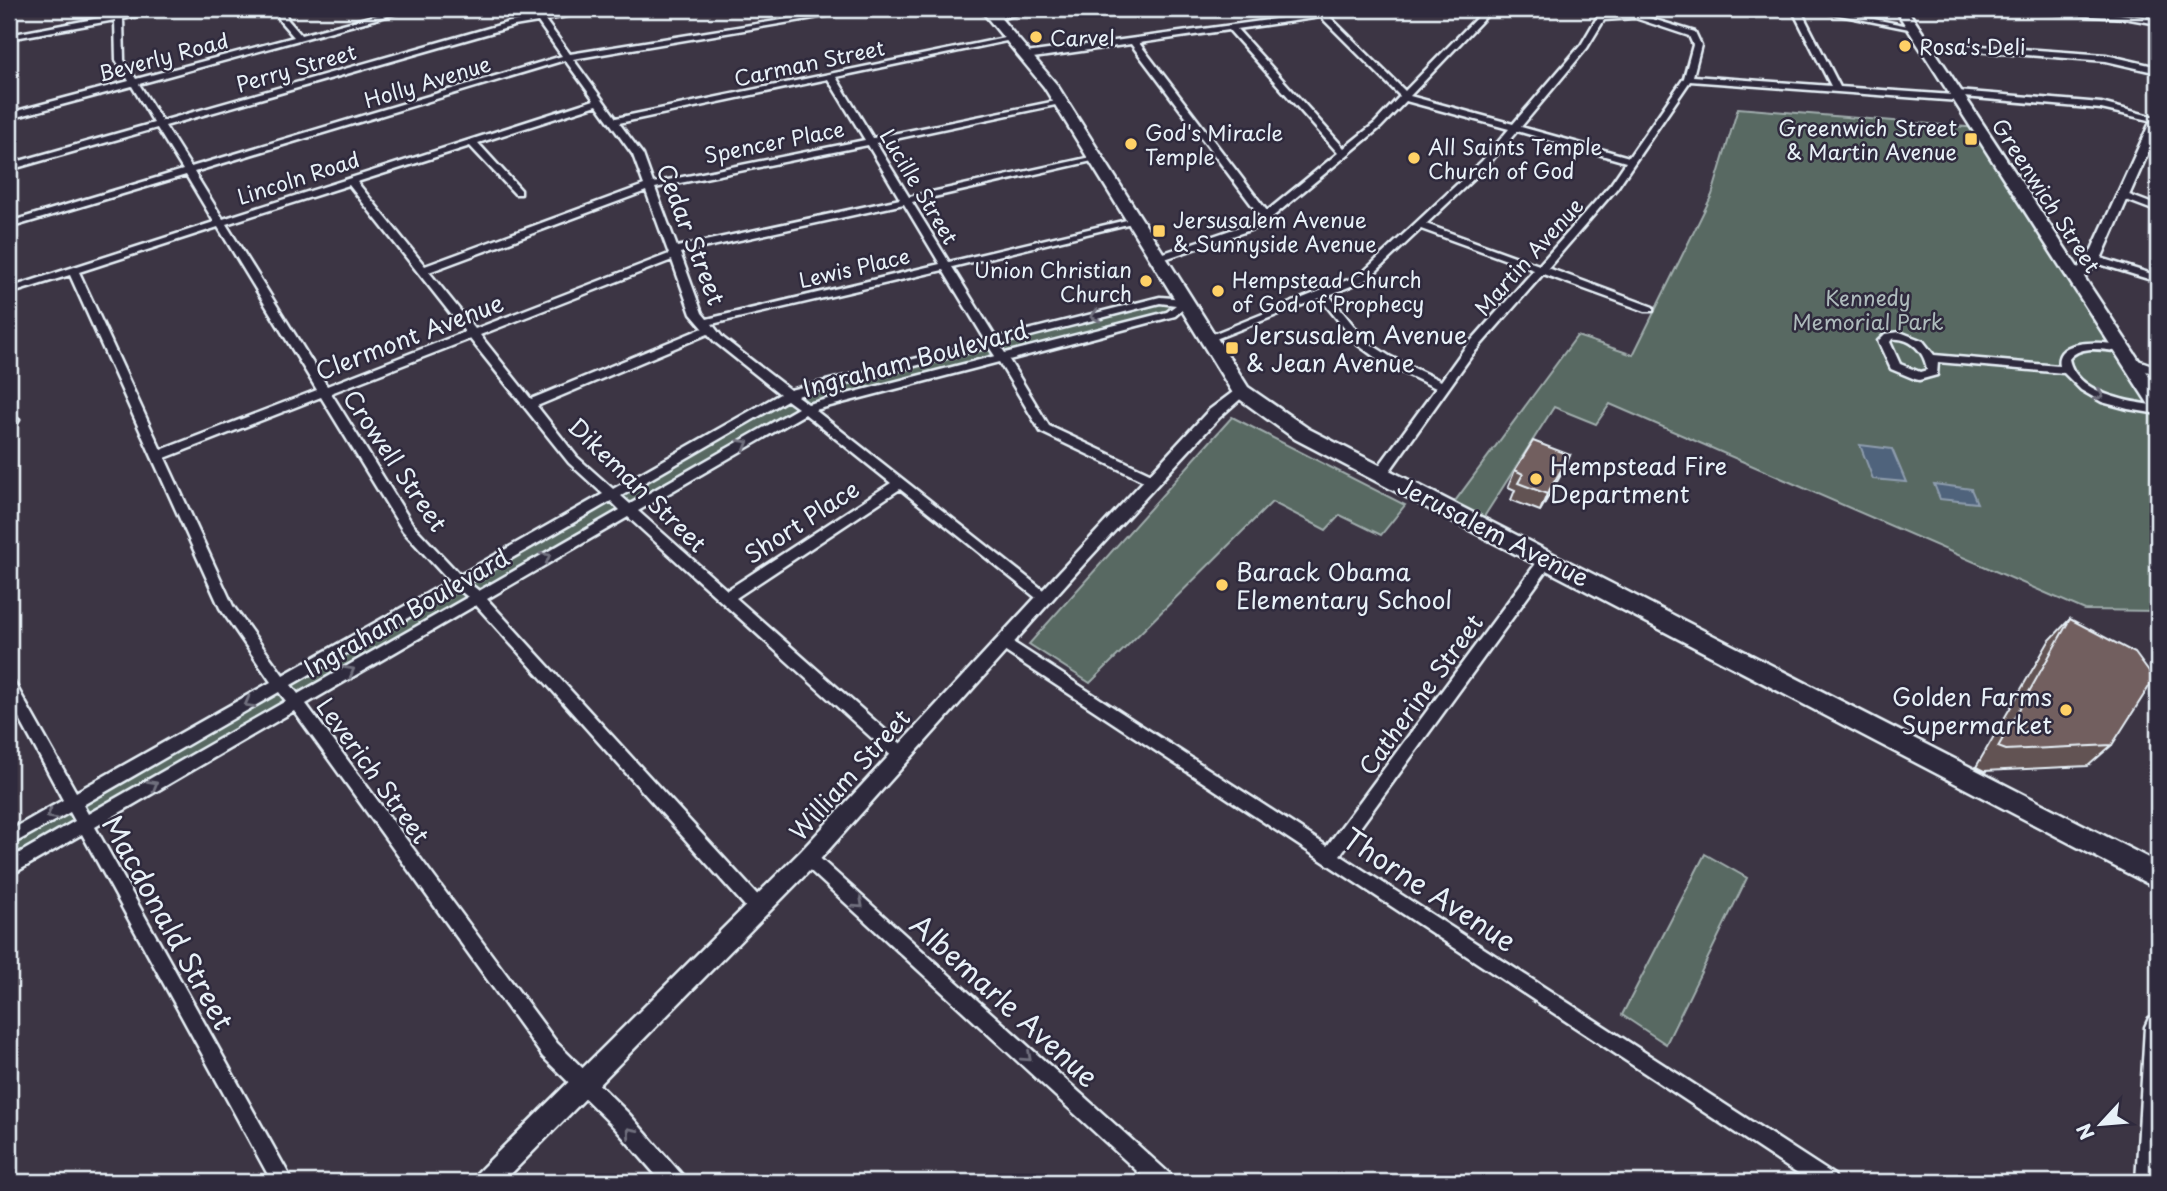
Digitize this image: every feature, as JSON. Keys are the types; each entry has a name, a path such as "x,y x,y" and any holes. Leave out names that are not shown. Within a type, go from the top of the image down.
{"main road":[{"name":"Greenwich Street","path":"1901,9 2158,404"},
{"name":"Jerusalem Avenue","path":"990,13 1061,103 1241,391 1302,434 1548,558 2158,877"},
{"path":"2150,1182 2158,1027"}],"street":[{"path":"9,37 119,13 163,9"},
{"path":"281,9 284,21 299,38"},
{"name":"Beverly Road","path":"9,116 408,9"},
{"name":"Perry Street","path":"9,167 535,13 595,9"},
{"name":"Holly Avenue","path":"9,225 567,57 863,9"},
{"path":"990,13 1015,9"},
{"path":"990,13 1033,9"},
{"path":"1026,56 1231,27 1264,19 1364,9"},
{"path":"1159,258 1252,226 1266,217 1344,154 1407,97 1489,9"},
{"path":"1796,9 1837,89"},
{"path":"1814,9 1914,28"},
{"path":"2014,9 2123,16 2158,22"},
{"name":"Crowell Street","path":"119,13 120,61 132,83 408,528 459,582 477,597 758,908"},
{"name":"Cedar Street","path":"535,13 638,155 697,314 706,326 1045,597"},
{"path":"1323,15 1407,97 1631,160"},
{"path":"1209,338 1364,277 1485,163 1584,46 1598,20 1605,16 1636,16 1692,34 1696,45 1688,78 2101,106 2158,119 2154,136 2094,259 2076,278"},
{"path":"1231,27 1344,154"},
{"name":"Carman Street","path":"615,121 1011,38"},
{"path":"1133,41 1266,217"},
{"path":"1925,45 2106,58 2158,70"},
{"name":"Lucille Street","path":"831,76 1045,429 1153,480"},
{"name":"Martin Avenue","path":"1381,473 1468,352 1603,201 1688,78"},
{"name":"Lincoln Road","path":"9,290 599,101"},
{"name":"Spencer Place","path":"422,271 651,186 1061,103"},
{"path":"472,142 518,192"},
{"name":"Clermont Avenue","path":"158,456 674,253 1096,159"},
{"name":"Dikeman Street","path":"351,181 573,460 902,755"},
{"path":"2124,196 2158,203"},
{"path":"2124,196 2158,209"},
{"name":"Lewis Place","path":"528,405 706,326 945,265 1135,221"},
{"path":"1420,225 1648,309"},
{"path":"2094,259 2158,279"},
{"name":"Leverich Street","path":"73,270 228,608 550,1050 675,1182"},
{"path":"1323,295 1362,343 1387,360 1444,387"},
{"name":"Ingraham Boulevard","path":"9,839 789,394 1160,300 1186,302"},
{"name":"Ingraham Boulevard","path":"9,868 807,408 1171,314 1186,302"},
{"path":"2158,370 2125,354 2074,348 2066,354 2063,361 2066,370 2080,385 2102,397 2158,410"},
{"path":"1930,358 2066,370"},
{"name":"William Street","path":"486,1182 808,859 1153,480 1214,415 1241,391"},
{"name":"Short Place","path":"726,597 900,483"},
{"name":"Catherine Street","path":"1329,857 1548,558"},
{"name":"Thorne Avenue","path":"1003,643 1827,1182"},
{"name":"Macdonald Street","path":"9,686 283,1182"},
{"name":"Albemarle Avenue","path":"808,859 1164,1182"}],"green space":[{"name":"Kennedy Memorial Park","path":"1738,108 1978,128 2158,404 2158,611 2085,610 1610,404 1596,424 1554,407 1480,523 1450,508 1577,336 1633,355 1712,195"},
{"path":"1160,300 1186,302 1171,314 807,408 9,868 9,839 789,394"},
{"path":"1232,417 1405,505 1381,535 1340,515 1326,530 1272,502 1090,683 1029,644"},
{"path":"1705,854 1747,878 1666,1044 1622,1015"}],"water":[{"path":"1860,445 1892,449 1906,482 1873,479"},
{"path":"1934,484 1971,489 1977,503 1940,499"}],"building":[{"path":"1533,441 1570,455 1547,494 1518,483 1523,474 1515,470"},
{"name":"Golden Farms Supermarket","path":"2070,619 2135,653 2154,679 2112,745 2006,750 1998,747"}],"place":[{"name":"Carvel","path":"1036,37"},
{"name":"Rosa's Deli","path":"1905,46"},
{"name":"Greenwich Street & Martin Avenue","path":"1971,139"},
{"name":"God's Miracle Temple","path":"1131,144"},
{"name":"All Saints Temple Church of God","path":"1414,158"},
{"name":"Jersusalem Avenue & Sunnyside Avenue","path":"1159,231"},
{"name":"Union Christian Church","path":"1146,281"},
{"name":"Hempstead Church of God of Prophecy","path":"1218,291"},
{"name":"Jersusalem Avenue & Jean Avenue","path":"1232,348"},
{"name":"Hempstead Fire Department","path":"1536,479"},
{"name":"Barack Obama Elementary School","path":"1222,585"},
{"name":"Golden Farms Supermarket","path":"2066,710"}]}
